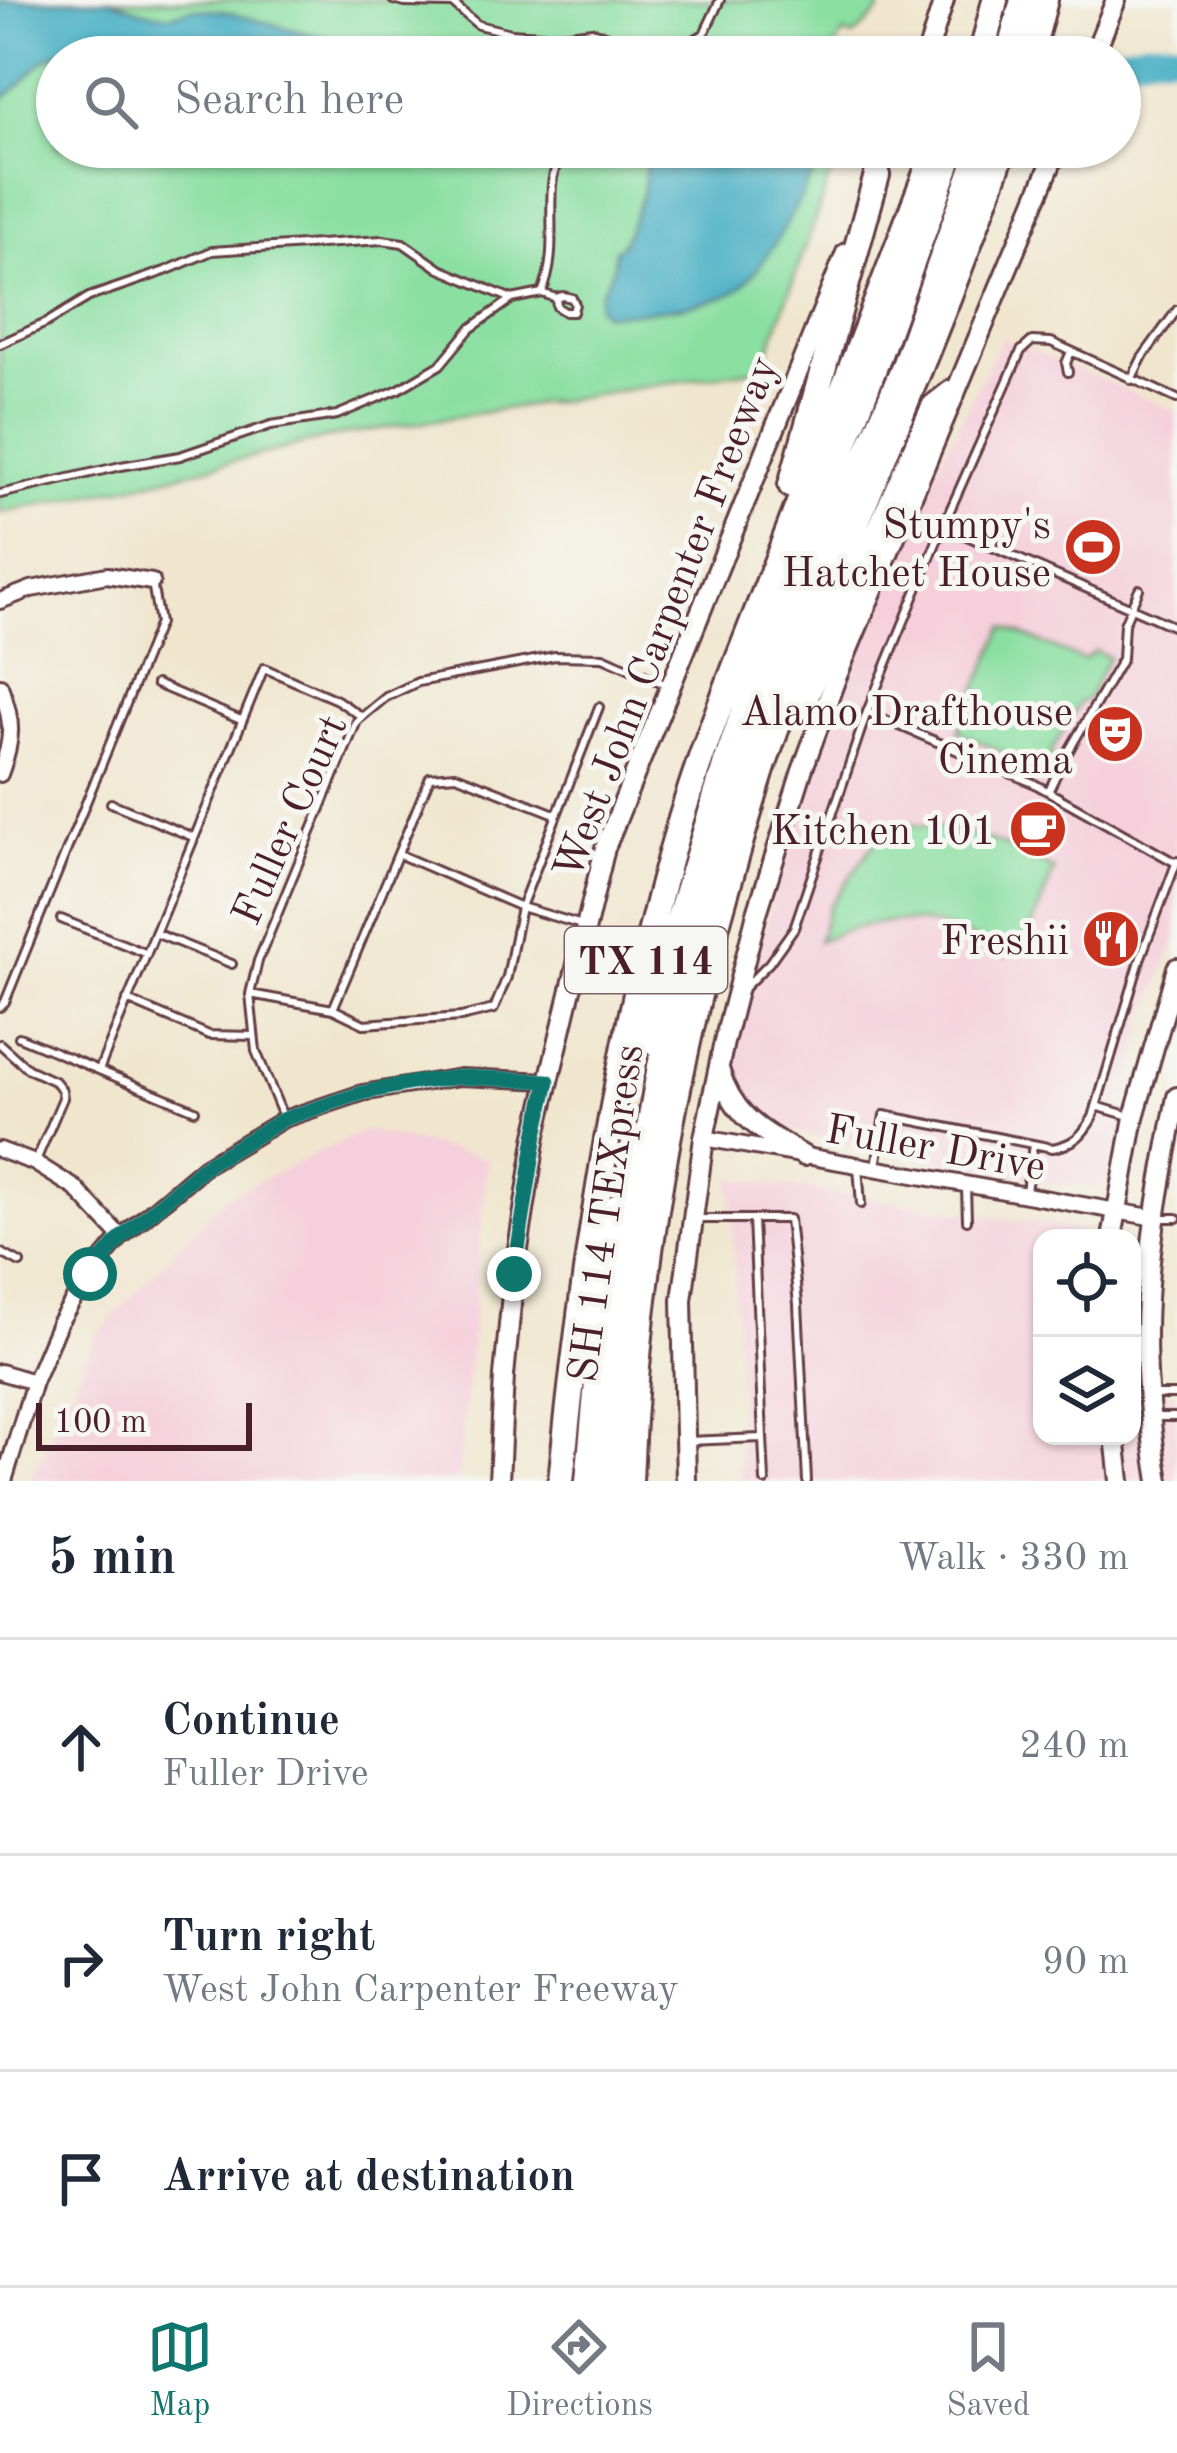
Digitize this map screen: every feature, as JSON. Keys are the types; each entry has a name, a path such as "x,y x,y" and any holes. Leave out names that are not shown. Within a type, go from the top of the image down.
{"highway":[{"path":"975,36 978,0"},
{"path":"981,36 995,0"},
{"path":"1021,36 1023,0"},
{"path":"1029,36 1045,0"},
{"name":"TX 114","path":"562,1481 582,1307 614,1099 674,844 717,716 928,168"},
{"name":"SH 114 TEXpress","path":"588,1481 621,1194 670,944 757,673 946,168"},
{"name":"SH 114 TEXpress","path":"611,1481 637,1196 660,1066 688,949 743,767 818,568 902,372 974,168"},
{"name":"TX 114","path":"630,1481 647,1272 673,1110 701,980 756,788 997,168"},
{"path":"753,622 877,175"},
{"path":"756,788 776,766 934,407 952,393"},
{"path":"547,1481 566,1328 582,1307"},
{"path":"635,1412 643,1481"}],"main road":[{"path":"933,36 944,0"},
{"path":"1101,36 1116,0"},
{"name":"West John Carpenter Freeway","path":"500,1481 514,1274 536,1135 605,848 880,168"},
{"path":"686,1481 682,1300 692,1219 718,1068 767,880 836,678 1049,168"},
{"path":"1113,1229 1134,1117 1177,968"},
{"path":"718,1068 735,1106 750,1123 804,1156"},
{"path":"1141,1386 1156,1217 1177,1097"},
{"path":"1141,1414 1159,1481"},
{"path":"1116,1445 1120,1481"}],"street":[{"path":"0,601 31,589 107,575 152,582"},
{"path":"0,774 12,725 1,693"},
{"path":"4,1481 34,1382 59,1323 90,1274 122,1237 205,1166 284,1119 362,1093 460,1077 548,1081"},
{"name":"Fuller Drive","path":"704,1138 1156,1217"},
{"path":"0,1150 35,1163 75,1188 122,1237"},
{"path":"0,1372 34,1382"}],"lane":[{"path":"393,0 453,4 478,25 511,33 554,36 592,31 607,36"},
{"path":"701,36 720,0"},
{"path":"590,36 592,31"},
{"path":"542,292 550,274 551,188 556,168"},
{"path":"0,344 89,297 212,250 382,240 403,243 440,269 512,299"},
{"path":"0,494 180,456 272,425 337,415 399,389 440,365 470,329 512,299 542,292 556,298"},
{"path":"1131,380 1177,310"},
{"path":"736,995 769,964 794,928 867,712 1021,351 1033,341 1051,342 1177,399"},
{"path":"1057,367 1067,367 1071,352"},
{"path":"943,526 1177,628"},
{"path":"991,547 997,532"},
{"path":"0,1006 159,622 152,582"},
{"path":"1049,790 1122,659 1124,624 1139,589"},
{"name":"Fuller Court","path":"284,1119 256,1051 250,994 258,962 361,717 418,682 555,656 603,657 670,686"},
{"path":"99,1070 264,668 337,700 361,717"},
{"path":"156,684 242,720"},
{"path":"250,994 333,1009 364,1024 461,1017 494,1009 507,977 521,907 598,707"},
{"path":"867,712 1049,790 1177,862 1084,1133 1068,1145 1053,1148 884,1115 876,1167"},
{"path":"333,1009 430,777 456,775 555,814"},
{"path":"111,803 193,837"},
{"path":"398,854 521,907 586,926"},
{"path":"62,919 146,953"},
{"path":"155,933 232,964"},
{"path":"127,1000 208,1035 254,1036"},
{"path":"19,1037 195,1110"},
{"path":"0,1044 62,1090 63,1098 35,1163"},
{"path":"1096,1106 1134,1117"},
{"path":"1025,1195 1033,1145"},
{"path":"858,1163 861,1204"},
{"path":"966,1184 967,1220"},
{"path":"1156,1217 1177,1219"},
{"path":"692,1219 789,1219 807,1481"},
{"path":"753,1219 765,1481"},
{"path":"0,1252 20,1263"},
{"path":"1141,1397 1177,1395"},
{"path":"1141,1414 1177,1418"},
{"path":"686,1442 761,1438"}],"shaded area":[{"path":"1002,337 1177,412 1177,936 1146,1017 1110,1173 1095,1187 1069,1186 773,1127 744,1104 731,1056 770,908 844,690 924,494"},
{"path":"365,1130 488,1158 458,1481 30,1481 98,1333 224,1198"},
{"path":"731,1178 1074,1229 1033,1229 1033,1445 1141,1445 1141,1395 1177,1394 1177,1481 741,1481"}],"green space":[{"path":"0,0 882,0 879,12 855,36 36,36 36,168 833,168 763,368 335,436 0,513"},
{"path":"1004,627 1083,660 1095,651 1109,657 1087,700 1080,702 1051,752 1053,762 1047,774 958,731"},
{"path":"900,824 980,837 1054,870 1030,932 1006,957 960,933 914,922 867,925 818,941 829,906 882,833 901,832"}],"water":[{"path":"0,0 110,0 169,15 192,9 222,11 317,36 36,36 36,69 0,101"},
{"path":"814,168 772,248 736,291 693,305 605,314 598,307 599,296 614,266 615,249 622,245 632,222 645,170"}],"waterway":[{"path":"1141,54 1177,53"}],"place":[{"name":"Stumpy's Hatchet House","path":"1093,547"},
{"name":"Alamo Drafthouse Cinema","path":"1115,734"},
{"name":"Kitchen 101","path":"1038,829"},
{"name":"Freshii","path":"1111,939"}],"route":[{"path":"90,1274 122,1237 205,1166 284,1119 362,1093 460,1077 548,1081 514,1274"}]}
